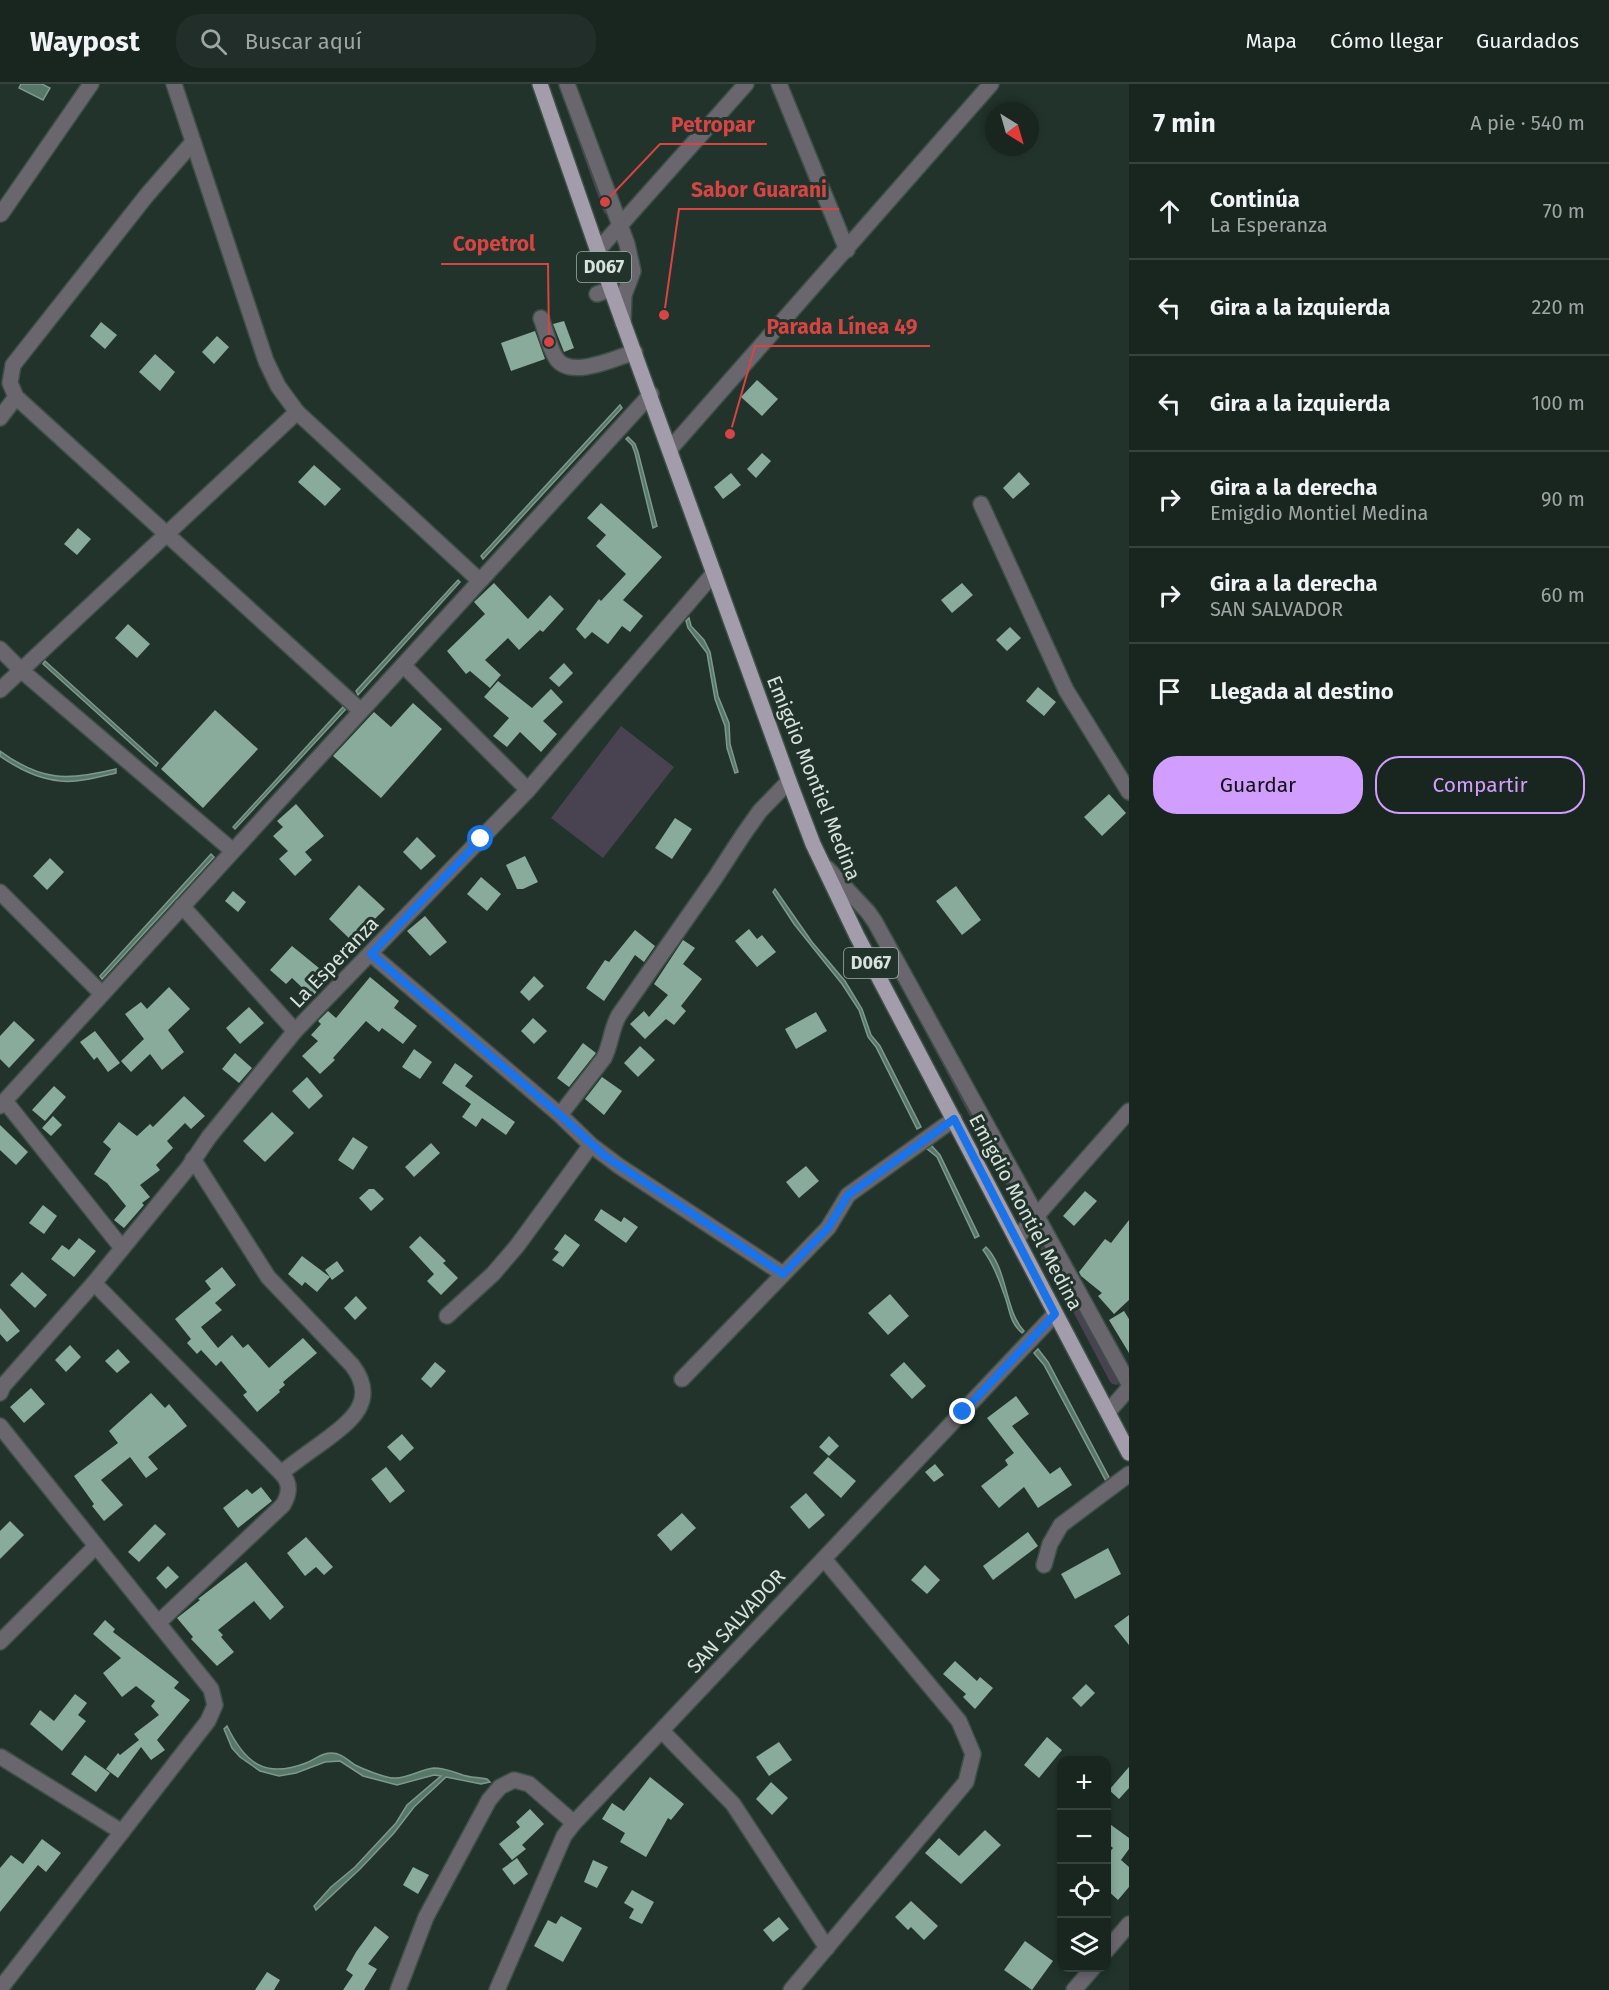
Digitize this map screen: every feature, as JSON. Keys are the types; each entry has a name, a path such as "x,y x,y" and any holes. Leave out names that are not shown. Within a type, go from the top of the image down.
{"main road":[{"name":"Emigdio Montiel Medina","path":"540,84 598,250 604,291 623,323 651,394 789,781 822,864 883,986 1129,1453"}],"street":[{"path":"1,214 91,84"},
{"path":"174,84 266,361 278,386 297,412 480,581"},
{"path":"567,84 627,244 633,271 624,295 623,323"},
{"path":"598,250 746,84"},
{"path":"779,84 847,250"},
{"path":"670,449 991,84"},
{"path":"194,142 147,195 13,365 10,383 16,397 361,711"},
{"path":"541,318 556,359 567,367 579,369 634,352"},
{"path":"122,1248 2,1103 651,394"},
{"path":"0,418 16,397"},
{"path":"0,690 297,412"},
{"path":"981,504 1066,690 1129,792"},
{"name":"La Esperanza","path":"0,1393 3,1386 94,1283 188,1168 295,1031 528,790 714,573"},
{"path":"0,649 233,851"},
{"path":"403,665 528,790"},
{"path":"560,1115 604,1058 619,1015 760,811 789,781"},
{"path":"822,864 875,922 1129,1386 1108,1412"},
{"path":"0,892 102,994"},
{"path":"183,906 295,1031"},
{"path":"371,954 560,1115 591,1145 619,1166 783,1274"},
{"path":"1016,1239 1129,1112"},
{"path":"682,1378 828,1228 848,1195 954,1119"},
{"path":"447,1316 493,1274 517,1246 591,1145"},
{"path":"193,1159 268,1277 361,1377 363,1394 360,1409 349,1423 281,1473"},
{"path":"94,1283 281,1473 289,1486 289,1495 283,1504 158,1623"},
{"name":"SAN SALVADOR","path":"497,1990 564,1836 574,1822 1055,1314"},
{"path":"0,1426 211,1689 215,1705 208,1721 122,1832 5,1972 0,1989"},
{"path":"1044,1565 1050,1544 1061,1525 1129,1474"},
{"path":"0,1642 95,1546"},
{"path":"791,1990 966,1782 973,1754 959,1721 824,1559"},
{"path":"662,1731 733,1804 827,1948"},
{"path":"1,1756 122,1832"},
{"path":"398,1990 426,1917 489,1800 500,1787 514,1780 529,1784 574,1822"},
{"path":"1111,1946 1129,1924"},
{"path":"1074,1990 1090,1972"}],"shaded area":[{"path":"21,84 42,84 50,88 43,100 19,88"},
{"path":"558,84 563,84 607,215 604,213"},
{"path":"620,405 622,408 483,559 481,556"},
{"path":"628,437 635,444 638,452 657,526 653,528 635,453 632,445 626,439"},
{"path":"458,580 460,582 358,695 356,691"},
{"path":"689,618 691,626 704,640 710,652 718,696 729,723 730,744 738,772 735,773 727,748 725,726 715,699 707,653 688,628 686,621"},
{"path":"45,661 158,763 156,766 43,664"},
{"path":"343,707 346,709 235,829 233,827"},
{"path":"621,726 674,767 603,858 551,818"},
{"path":"0,751 29,768 55,776 83,775 116,769 116,773 81,780 52,780 14,765 0,756"},
{"path":"211,854 214,857 102,979 100,976"},
{"path":"775,889 812,942 845,981 862,1009 871,1035 880,1046 921,1127 917,1129 876,1047 868,1037 859,1010 842,984 794,924 773,892"},
{"path":"863,914 1027,1211 1025,1214 1021,1213"},
{"path":"931,1145 940,1155 979,1236 975,1238 937,1157 926,1148"},
{"path":"1036,1229 1119,1380 1118,1385 1112,1384 1109,1380 1034,1237 1033,1231"},
{"path":"986,1247 998,1266 1013,1312 1024,1331 1022,1333 1012,1320 998,1277 983,1250"},
{"path":"1038,1349 1048,1362 1112,1483 1108,1485 1044,1365 1034,1353"},
{"path":"227,1726 241,1750 258,1764 268,1768 292,1768 324,1754 335,1753 363,1769 390,1778 404,1777 438,1768 487,1779 490,1782 481,1784 446,1777 414,1807 394,1833 360,1869 316,1910 314,1906 396,1823 407,1805 441,1776 434,1775 397,1785 363,1776 340,1761 325,1762 296,1773 279,1776 260,1771 240,1757 232,1748 224,1729"}],"building":[{"path":"564,321 574,348 564,352 553,324"},
{"path":"101,322 117,335 105,349 90,336"},
{"path":"535,331 545,359 511,371 501,343"},
{"path":"217,336 229,347 214,364 202,352"},
{"path":"155,354 175,372 160,391 139,372"},
{"path":"757,380 778,399 762,416 741,397"},
{"path":"762,453 771,461 756,478 747,469"},
{"path":"314,465 341,489 325,506 298,482"},
{"path":"1019,472 1030,484 1013,499 1003,488"},
{"path":"731,473 741,485 723,499 714,487"},
{"path":"601,503 662,557 623,600 643,616 630,632 622,626 608,644 592,632 585,639 576,629 599,599 601,601 626,574 596,546 606,535 587,518"},
{"path":"78,528 91,539 77,555 64,544"},
{"path":"494,583 528,619 550,595 564,609 543,632 540,630 519,650 508,638 485,660 501,675 490,688 470,671 466,674 447,651 485,614 474,602"},
{"path":"962,583 973,595 952,613 941,600"},
{"path":"128,624 150,644 137,658 115,638"},
{"path":"1010,627 1021,638 1007,651 996,640"},
{"path":"564,663 573,673 559,687 549,678"},
{"path":"498,681 532,708 551,689 563,702 543,721 557,734 541,752 520,732 507,747 493,736 509,718 484,697"},
{"path":"1038,687 1056,702 1044,716 1026,701"},
{"path":"413,703 442,729 381,798 333,756 374,712 391,727"},
{"path":"215,710 258,749 203,808 161,769"},
{"path":"1109,794 1126,813 1102,836 1084,817"},
{"path":"296,804 324,836 305,852 312,860 295,876 279,859 288,851 273,836 283,827 277,821"},
{"path":"675,818 692,829 672,859 655,848"},
{"path":"417,837 436,856 421,870 403,852"},
{"path":"525,856 538,882 523,889 517,889 506,865"},
{"path":"50,858 64,872 47,890 33,876"},
{"path":"481,877 501,894 487,911 467,894"},
{"path":"359,885 385,909 352,941 329,919"},
{"path":"956,886 981,920 962,935 936,901"},
{"path":"233,891 246,902 238,912 225,901"},
{"path":"425,916 447,942 430,956 407,931"},
{"path":"749,929 757,939 762,935 776,952 757,967 735,941"},
{"path":"635,930 655,946 644,962 635,955 604,1001 586,988 605,960 609,962"},
{"path":"683,940 695,948 683,964 702,979 681,1006 686,1011 674,1025 666,1019 645,1039 630,1024 644,1011 649,1017 668,995 654,984"},
{"path":"292,946 330,977 312,997 292,978 286,984 270,970"},
{"path":"534,976 544,986 529,1001 520,992"},
{"path":"370,977 399,1001 394,1008 417,1026 403,1044 382,1028 379,1032 366,1021 333,1058 335,1060 320,1074 302,1056 318,1041 311,1035 321,1024 318,1021 328,1011 336,1018"},
{"path":"169,987 190,1009 168,1030 184,1052 162,1070 150,1054 131,1072 121,1061 144,1039 125,1014 141,1002 147,1009"},
{"path":"249,1007 264,1023 240,1044 226,1028"},
{"path":"816,1012 827,1031 796,1049 785,1029"},
{"path":"533,1018 547,1031 534,1044 521,1031"},
{"path":"14,1021 35,1040 9,1068 0,1059 0,1036"},
{"path":"95,1031 120,1063 108,1072 97,1057 94,1060 80,1042"},
{"path":"583,1043 596,1053 569,1087 557,1078"},
{"path":"640,1046 655,1060 638,1077 624,1063"},
{"path":"414,1049 432,1062 420,1079 402,1067"},
{"path":"235,1053 252,1068 239,1083 222,1069"},
{"path":"455,1063 473,1076 465,1086 515,1122 506,1135 482,1118 476,1127 462,1117 471,1104 442,1083"},
{"path":"307,1077 323,1096 309,1109 292,1091"},
{"path":"602,1077 622,1091 604,1115 585,1099"},
{"path":"54,1086 66,1097 45,1121 32,1110"},
{"path":"184,1096 205,1116 191,1129 185,1123 167,1141 173,1148 156,1165 160,1170 140,1185 150,1197 142,1203 144,1205 124,1228 114,1220 126,1206 107,1183 94,1174 111,1149 103,1142 119,1122 137,1136 150,1124 153,1127"},
{"path":"272,1112 294,1133 265,1162 243,1141"},
{"path":"53,1116 62,1125 51,1136 42,1128"},
{"path":"0,1125 28,1152 16,1165 0,1150"},
{"path":"353,1137 368,1147 353,1170 338,1160"},
{"path":"431,1143 440,1153 414,1177 405,1167"},
{"path":"806,1166 819,1181 799,1198 786,1182"},
{"path":"369,1189 374,1189 384,1199 371,1211 359,1198"},
{"path":"1085,1191 1097,1201 1074,1226 1063,1216"},
{"path":"43,1205 57,1216 44,1234 29,1223"},
{"path":"601,1209 621,1222 624,1217 638,1227 626,1243 594,1220"},
{"path":"1129,1220 1129,1300 1114,1314 1098,1296 1102,1293 1079,1272 1105,1239 1111,1243"},
{"path":"565,1234 580,1245 563,1267 552,1260 559,1252 554,1249"},
{"path":"420,1236 446,1261 443,1263 458,1278 441,1295 427,1281 434,1274 409,1247"},
{"path":"79,1238 96,1251 74,1277 51,1259 62,1245 69,1250"},
{"path":"302,1256 330,1277 317,1292 305,1282 302,1286 288,1274"},
{"path":"337,1261 344,1271 332,1280 325,1270"},
{"path":"222,1267 236,1285 215,1303 222,1310 201,1327 218,1348 232,1335 243,1348 248,1344 269,1368 303,1338 317,1353 283,1382 285,1385 279,1390 280,1392 257,1412 243,1395 247,1392 221,1361 216,1366 201,1350 197,1354 187,1343 191,1339 175,1319 211,1289 205,1281"},
{"path":"22,1272 47,1295 35,1308 10,1285"},
{"path":"890,1294 909,1316 888,1335 868,1313"},
{"path":"356,1296 367,1308 355,1320 344,1308"},
{"path":"0,1308 20,1331 7,1342 0,1334"},
{"path":"1124,1311 1129,1319 1129,1353 1109,1320"},
{"path":"70,1345 81,1357 66,1372 55,1360"},
{"path":"118,1349 130,1362 117,1373 105,1361"},
{"path":"435,1362 446,1371 431,1388 421,1379"},
{"path":"904,1362 926,1386 912,1399 890,1375"},
{"path":"31,1388 45,1404 24,1423 10,1407"},
{"path":"151,1393 165,1408 169,1404 187,1426 148,1457 158,1469 146,1478 130,1457 101,1480 123,1505 104,1521 74,1476 118,1443 109,1431"},
{"path":"1016,1396 1029,1414 1012,1426 1050,1474 1060,1467 1072,1485 1038,1508 1024,1487 999,1508 981,1486 1008,1465 1005,1460 1014,1453 987,1418"},
{"path":"402,1434 414,1448 400,1461 387,1447"},
{"path":"829,1436 839,1446 829,1456 819,1447"},
{"path":"828,1457 856,1481 841,1498 813,1473"},
{"path":"935,1464 944,1475 934,1482 925,1472"},
{"path":"386,1467 405,1491 390,1503 371,1479"},
{"path":"261,1487 272,1501 238,1528 223,1508 247,1489 252,1494"},
{"path":"806,1493 825,1515 809,1529 790,1507"},
{"path":"682,1513 696,1528 671,1551 657,1535"},
{"path":"10,1521 24,1535 0,1559 0,1531"},
{"path":"155,1524 166,1534 139,1562 128,1552"},
{"path":"1028,1532 1038,1546 993,1580 983,1566"},
{"path":"306,1537 333,1567 324,1575 316,1567 305,1576 287,1553"},
{"path":"1108,1548 1121,1574 1075,1599 1061,1574"},
{"path":"246,1562 284,1607 270,1620 254,1601 218,1630 234,1652 217,1666 191,1639 193,1637 177,1618"},
{"path":"925,1565 940,1580 927,1594 911,1580"},
{"path":"168,1566 179,1577 166,1589 156,1578"},
{"path":"1129,1615 1129,1645 1114,1626"},
{"path":"105,1620 115,1629 113,1632 179,1682 174,1688 190,1700 157,1740 165,1750 151,1760 141,1747 118,1778 106,1769 118,1753 120,1755 139,1740 134,1734 159,1715 151,1706 155,1701 136,1686 122,1697 103,1673 121,1658 93,1634"},
{"path":"955,1661 977,1681 980,1677 993,1688 975,1709 963,1697 966,1694 943,1674"},
{"path":"1086,1684 1095,1693 1081,1707 1072,1698"},
{"path":"75,1694 87,1703 78,1715 86,1721 62,1751 30,1724 40,1710 54,1721"},
{"path":"1047,1737 1062,1750 1039,1778 1024,1765"},
{"path":"779,1742 792,1760 769,1776 756,1757"},
{"path":"85,1755 110,1773 96,1792 71,1774"},
{"path":"1129,1767 1129,1788 1119,1799 1111,1792 1111,1788"},
{"path":"650,1777 684,1804 671,1820 668,1818 646,1857 620,1842 625,1833 602,1819 612,1803 624,1811"},
{"path":"771,1782 788,1798 772,1815 756,1799"},
{"path":"530,1809 544,1824 522,1845 526,1849 512,1860 499,1844 520,1827 516,1822"},
{"path":"1111,1825 1129,1838 1129,1849 1121,1860 1129,1867 1129,1887 1118,1900 1111,1894 1111,1850 1113,1848 1111,1846"},
{"path":"985,1830 1001,1845 961,1884 925,1853 939,1838 959,1856"},
{"path":"42,1839 61,1853 46,1872 38,1865 0,1912 0,1868 11,1855 23,1864"},
{"path":"517,1858 528,1874 514,1885 502,1869"},
{"path":"593,1860 608,1867 597,1888 584,1882"},
{"path":"413,1867 429,1875 418,1894 403,1885"},
{"path":"632,1890 654,1902 642,1924 629,1918 634,1909 624,1903"},
{"path":"911,1901 938,1926 924,1940 911,1927 908,1930 895,1917"},
{"path":"561,1916 582,1928 563,1962 534,1946 548,1920 556,1924"},
{"path":"779,1917 789,1929 773,1942 763,1930"},
{"path":"375,1926 389,1937 368,1964 377,1969 364,1990 343,1990 353,1975 346,1970"},
{"path":"1025,1941 1053,1961 1032,1990 1004,1970"},
{"path":"267,1972 280,1980 274,1990 255,1990"}],"place":[{"name":"Petropar","path":"605,202"},
{"name":"Sabor Guarani","path":"664,315"},
{"name":"Copetrol","path":"549,342"},
{"name":"Parada Línea 49","path":"730,434"}],"route":[{"path":"481,839 371,954 605,1156 783,1274 828,1228 848,1195 954,1119 1055,1314 963,1412"}]}
